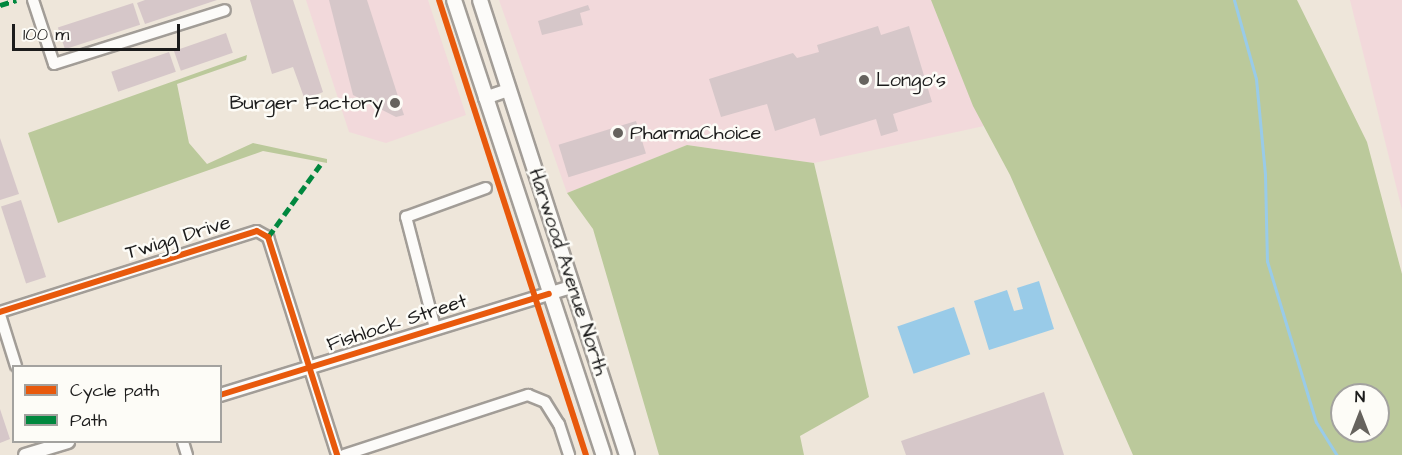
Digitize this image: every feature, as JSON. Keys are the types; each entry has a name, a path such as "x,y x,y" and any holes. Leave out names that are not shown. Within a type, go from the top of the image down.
{"main road":[{"name":"Harwood Avenue North","path":"454,0 549,294 604,455"},
{"name":"Harwood Avenue North","path":"480,0 627,455"}],"street":[{"path":"33,0 54,64 225,10"},
{"path":"485,98 508,90"},
{"path":"435,328 406,217 486,188"},
{"name":"Twigg Drive","path":"0,313 257,231 268,237 338,455"},
{"name":"Fishlock Street","path":"222,394 572,287"},
{"path":"0,313 16,365"},
{"path":"344,455 528,395 545,402 560,424 570,455"},
{"path":"25,455 41,446 58,443"}],"shaded area":[{"path":"306,0 428,0 466,115 386,143 349,132"},
{"path":"499,0 932,0 984,126 814,163 687,145 567,193"},
{"path":"1350,0 1402,0 1402,210"}],"green space":[{"path":"931,0 1297,0 1367,142 1402,274 1402,455 1133,455 1010,175 973,106"},
{"path":"247,55 246,60 177,84 189,143 207,164 253,143 327,159 327,163 263,151 58,223 28,133"},
{"path":"687,145 814,163 869,397 800,436 804,455 659,455 593,229 567,193"}],"water":[{"path":"1039,281 1054,329 989,350 974,301 1007,290 1014,311 1023,309 1017,288"},
{"path":"954,307 970,354 914,374 897,327"}],"building":[{"path":"145,0 217,0 145,24 137,3"},
{"path":"250,0 293,0 323,92 305,100 293,67 272,74"},
{"path":"329,0 367,0 404,115 396,117 353,95"},
{"path":"133,3 140,25 65,49 58,27"},
{"path":"588,5 590,10 580,13 583,25 542,35 538,21"},
{"name":"Longo's","path":"878,26 881,35 909,26 932,102 893,114 898,131 881,136 876,119 820,136 815,118 775,131 767,104 721,117 709,79 793,53 797,58 819,52 817,45"},
{"path":"226,33 233,53 181,71 174,51"},
{"path":"169,52 176,72 118,92 111,72"},
{"path":"636,121 646,154 568,177 559,145"},
{"path":"0,138 19,194 0,200"},
{"path":"21,200 46,277 26,284 1,206"},
{"path":"1044,392 1064,455 906,455 901,441"},
{"path":"0,409 10,439 0,443"}],"waterway":[{"path":"1234,0 1256,79 1265,175 1267,261 1316,422 1337,455"}],"marked path":[{"path":"0,5 16,0"},
{"path":"268,237 320,165"}],"cycle path":[{"path":"439,0 586,455"},
{"path":"0,312 257,231 268,237 337,455"},
{"path":"222,394 549,294"}],"place":[{"name":"Longo's","path":"864,80"},
{"name":"Burger Factory","path":"395,103"},
{"name":"PharmaChoice","path":"618,133"}]}
